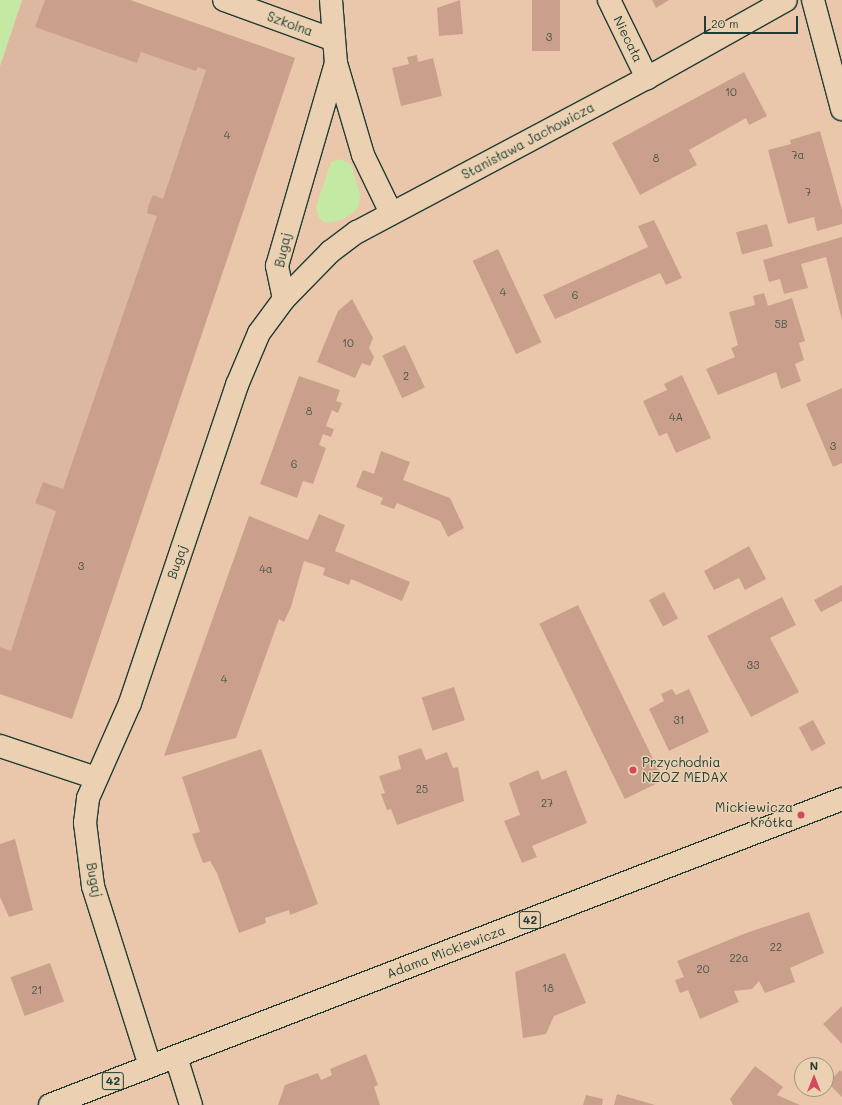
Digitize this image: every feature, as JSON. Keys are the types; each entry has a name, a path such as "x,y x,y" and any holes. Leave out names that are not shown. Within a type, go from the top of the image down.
{"street":[{"name":"Szkolna","path":"224,0 334,40"},
{"name":"Bugaj","path":"331,0 336,63 363,155 391,213"},
{"name":"Niecała","path":"609,0 647,78"},
{"name":"Stanisława Jachowicza","path":"284,299 330,252 391,213 647,78 786,0"},
{"path":"813,0 842,109"},
{"name":"Bugaj","path":"150,1066 92,886 85,823 88,798 130,703 237,385 259,333 284,299 277,266 336,63"},
{"path":"0,746 96,778"},
{"name":"Adama Mickiewicza","path":"50,1105 842,799"},
{"path":"176,1057 191,1105"}],"shaded area":[{"path":"22,0 129,0 295,58 0,694 0,66"}],"green space":[{"path":"0,0 22,0 0,66"},
{"path":"340,159 351,164 360,195 359,205 353,213 341,220 325,223 319,218 316,207 331,162"}],"building":[{"path":"45,0 130,0 295,58 72,719 0,694 0,647 11,651 56,511 35,503 43,482 63,489 157,216 147,213 149,204 153,195 163,199 206,70 198,67 196,71 141,52 137,63 35,27"},
{"path":"460,0 463,34 439,36 437,8"},
{"path":"532,0 560,0 560,51 532,51"},
{"path":"652,0 669,0 656,8"},
{"path":"417,55 418,62 433,58 442,96 401,106 392,68 409,64 407,57"},
{"path":"744,72 767,116 749,125 746,118 689,150 697,165 640,195 612,143"},
{"path":"820,131 842,210 842,224 817,231 814,217 788,224 768,150 791,144 790,140"},
{"path":"654,220 682,278 666,285 660,273 555,319 543,295 648,247 638,226"},
{"path":"767,224 773,246 742,254 736,232"},
{"path":"842,237 842,320 826,257 801,264 808,288 784,294 780,279 769,282 763,260"},
{"path":"498,249 542,342 516,354 473,261"},
{"path":"764,293 768,306 792,298 805,341 799,343 804,360 795,364 801,381 781,389 776,372 718,395 706,369 735,357 731,348 738,345 729,312 755,305 753,296"},
{"path":"352,299 373,338 369,348 374,357 370,366 362,363 355,378 317,362 338,311"},
{"path":"405,345 425,388 402,398 382,356"},
{"path":"682,375 711,438 676,453 667,433 659,436 643,401 667,390 664,384"},
{"path":"299,376 340,390 336,401 342,403 338,413 332,410 326,426 334,429 331,437 323,434 319,445 326,448 313,484 303,481 297,498 260,484"},
{"path":"842,388 842,463 833,467 806,404"},
{"path":"381,451 410,462 403,480 450,498 464,528 448,537 440,521 397,503 394,509 380,504 383,498 356,487 363,470 374,474"},
{"path":"319,514 345,525 335,551 410,582 402,601 351,579 349,585 323,575 325,568 304,561 291,607 284,622 279,619 236,738 164,756 249,516 308,540"},
{"path":"749,546 766,579 745,590 739,578 714,590 704,571"},
{"path":"842,585 842,601 821,612 814,600"},
{"path":"664,592 678,618 663,626 649,600"},
{"path":"782,597 796,625 770,638 799,692 751,717 707,636"},
{"path":"578,605 663,780 625,799 539,624"},
{"path":"454,687 465,720 432,731 422,698"},
{"path":"672,689 676,695 689,689 709,732 669,751 649,709 664,701 661,694"},
{"path":"813,720 826,744 812,751 799,728"},
{"path":"421,748 426,760 447,752 453,768 458,767 464,801 397,825 391,809 387,810 381,794 385,793 379,776 401,769 398,756"},
{"path":"261,749 318,904 290,915 289,910 265,918 266,923 239,933 217,873 210,861 203,863 192,834 200,832 182,777"},
{"path":"538,770 542,780 566,770 587,823 532,846 537,857 522,863 504,821 520,815 509,783"},
{"path":"15,839 33,910 9,917 0,897 0,844"},
{"path":"809,912 824,953 790,968 795,982 765,993 759,981 752,989 734,991 739,1002 700,1019 688,990 680,993 675,980 684,977 677,961 746,933"},
{"path":"565,953 586,1003 554,1016 546,1034 523,1038 515,972"},
{"path":"50,963 64,1002 25,1016 11,977"},
{"path":"842,1006 842,1044 823,1024"},
{"path":"366,1054 378,1085 374,1087 380,1105 278,1105 285,1085 318,1073 321,1080 332,1075 330,1069"},
{"path":"755,1066 783,1087 777,1095 800,1105 733,1105 730,1099"},
{"path":"840,1070 842,1072 842,1097 834,1089 834,1076"},
{"path":"617,1094 655,1105 614,1105"},
{"path":"586,1095 603,1099 602,1105 583,1105"}],"place":[{"name":"Przychodnia NZOZ MEDAX","path":"633,770"},
{"name":"Mickiewicza Krótka","path":"801,815"}]}
